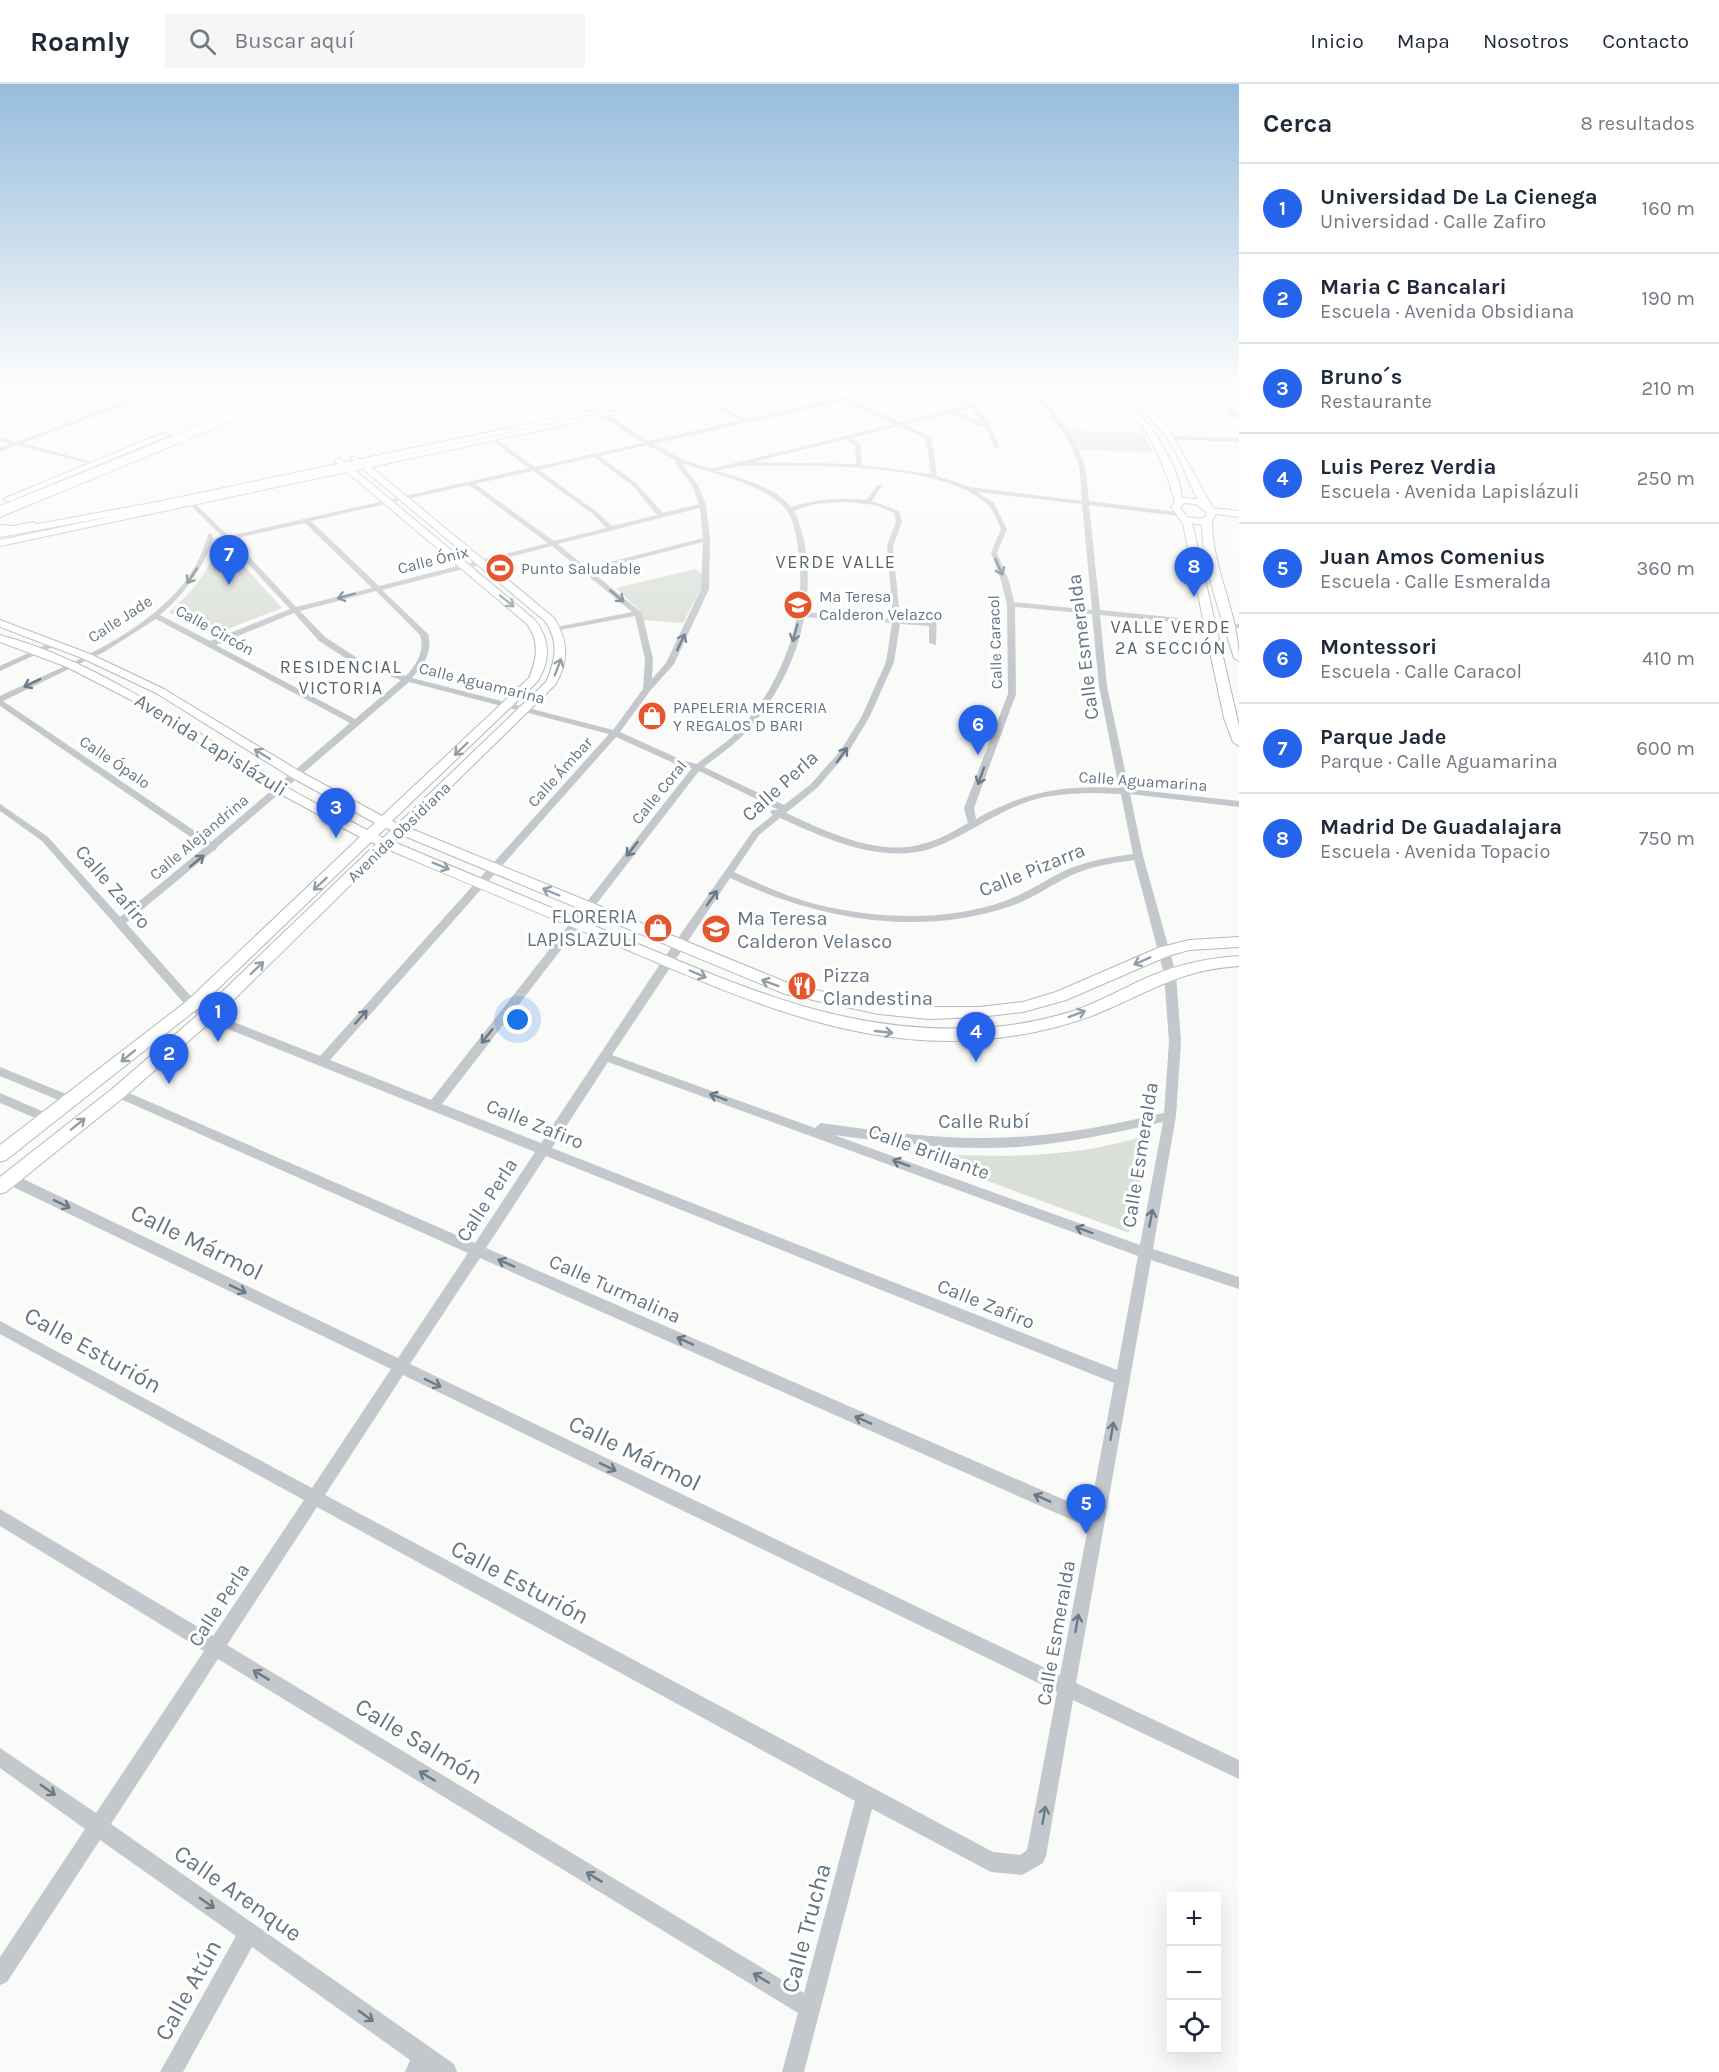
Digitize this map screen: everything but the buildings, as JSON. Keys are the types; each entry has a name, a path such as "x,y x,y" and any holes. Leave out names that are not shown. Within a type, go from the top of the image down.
{"main road":[{"path":"0,506 56,481"},
{"path":"0,506 62,481"},
{"path":"0,514 75,481"},
{"path":"0,534 20,532 123,507 263,481"},
{"path":"0,542 271,481"},
{"path":"0,528 112,517 294,481"},
{"name":"Avenida Obsidiana","path":"0,1155 192,1005 534,680 540,667 543,643 537,629 522,613 388,502 368,481"},
{"path":"377,481 405,499 483,562 539,609 557,629"},
{"path":"1174,481 1178,488 1175,507 1188,524 1230,717 1239,742"},
{"path":"1193,481 1208,513 1206,526 1234,626 1239,658"},
{"path":"256,484 283,484"},
{"path":"1177,503 1193,500 1208,513 1239,520"},
{"path":"112,517 123,507"},
{"path":"1181,516 1195,522 1208,513 1239,514"},
{"path":"0,542 53,524"},
{"name":"Avenida Lapislázuli","path":"0,623 87,656 160,691 295,774 385,823 790,990 879,1009 929,1013 980,1012 1023,1007 1061,996 1163,952 1189,945 1239,942"},
{"name":"Avenida Obsidiana","path":"5,1183 118,1093 207,1016 402,830 551,682 562,655 557,629"},
{"name":"Avenida Lapislázuli","path":"0,638 71,664 139,700 279,788 370,837 669,962 801,1014 872,1030 927,1034 985,1033 1050,1023 1079,1014 1170,975 1202,965 1239,961"}],"street":[{"path":"210,542 485,481"},
{"path":"553,481 595,513 611,529"},
{"path":"629,481 662,516"},
{"name":"Calle Ámbar","path":"322,1061 615,733 647,689 670,664 705,589 707,539 703,505 692,481"},
{"name":"Calle Coral","path":"434,1105 695,770 732,742 754,717 775,684 789,655 801,611 806,568 785,499 737,481"},
{"path":"744,481 785,499"},
{"name":"Calle Caracol","path":"948,481 969,489 991,505 1001,519 1004,529 994,553 1011,604 1012,694 969,808 973,824"},
{"name":"Calle Esmeralda","path":"1023,1865 1036,1856 1040,1840 1170,1116 1175,1042 1170,975 1138,856 1103,686 1098,612 1084,481"},
{"path":"471,484 554,544 638,613 649,659 647,689"},
{"path":"868,502 880,486"},
{"path":"969,489 1087,501 1160,505 1177,503"},
{"name":"Calle Perla","path":"0,1975 679,946 756,833 827,774 856,733 890,662 897,619 890,546 899,516 890,508 868,502 813,502 785,499"},
{"path":"1087,501 1181,516"},
{"name":"Calle Perla","path":"790,510 813,502"},
{"name":"Calle Aguamarina","path":"191,503 229,539 322,639 356,661 407,679 615,733 856,845 887,850 919,849 935,844 1007,806 1040,795 1068,791 1126,792 1239,804"},
{"name":"Calle Ónix","path":"208,645 294,610 703,505"},
{"name":"Calle Alejandrina","path":"118,923 213,848 295,774 407,679 422,663 427,643 424,634 307,521"},
{"name":"Calle Jade","path":"0,700 87,656 155,615 188,582 210,542 211,522"},
{"path":"586,570 707,539"},
{"path":"1011,604 1234,626"},
{"path":"801,611 933,624"},
{"path":"557,629 638,613"},
{"path":"933,613 933,643"},
{"name":"Calle Circón","path":"155,615 356,723"},
{"path":"0,669 55,644"},
{"name":"Calle Ópalo","path":"0,700 213,848"},
{"name":"Calle Zafiro","path":"0,807 45,839 192,1005 207,1016 1121,1379"},
{"name":"Calle Pizarra","path":"729,874 790,900 817,908 876,916 925,918 957,915 1005,904 1030,895 1080,868 1138,856"},
{"name":"Calle Brillante","path":"606,1057 1144,1252 1239,1283"},
{"path":"0,1071 72,1101"},
{"name":"Calle Turmalina","path":"118,1093 1096,1522"},
{"path":"0,1098 47,1118"},
{"name":"Calle Rubí","path":"796,1124 909,1139 994,1143 1076,1136 1170,1116"},
{"name":"Calle Mármol","path":"5,1183 401,1368 1239,1770"},
{"name":"Calle Esturión","path":"0,1327 991,1862 1023,1865"},
{"name":"Calle Salmón","path":"0,1517 811,2008"},
{"name":"Calle Arenque","path":"0,1757 249,1932 420,2064 446,2072"},
{"name":"Calle Trucha","path":"793,2072 866,1796"},
{"name":"Calle Atún","path":"171,2072 249,1932"}],"shaded area":[{"path":"219,543 223,543 282,608 212,635 169,612 185,598 198,581"},
{"path":"695,569 702,574 701,588 683,623 643,620 640,611 616,588"},
{"path":"1151,1134 1129,1233 909,1152 1001,1156 1061,1153 1091,1149"}],"place":[{"name":"Punto Saludable","path":"500,568"},
{"name":"Parque Jade","path":"229,585"},
{"name":"Madrid De Guadalajara","path":"1194,597"},
{"name":"Ma Teresa Calderon Velazco","path":"798,605"},
{"name":"PAPELERIA MERCERIA Y REGALOS D BARI","path":"652,716"},
{"name":"Montessori","path":"978,755"},
{"name":"Bruno´s","path":"336,838"},
{"name":"FLORERIA LAPISLAZULI","path":"658,928"},
{"name":"Ma Teresa Calderon Velasco","path":"716,929"},
{"name":"Pizza Clandestina","path":"802,986"},
{"name":"Universidad De La Cienega","path":"218,1042"},
{"name":"Luis Perez Verdia","path":"976,1062"},
{"name":"Maria C Bancalari","path":"169,1084"},
{"name":"Juan Amos Comenius","path":"1086,1534"}],"district":[{"name":"VERDE VALLE","path":"836,562"},
{"name":"VALLE VERDE 2A SECCIÓN","path":"1171,637"},
{"name":"RESIDENCIAL VICTORIA","path":"341,677"}]}
